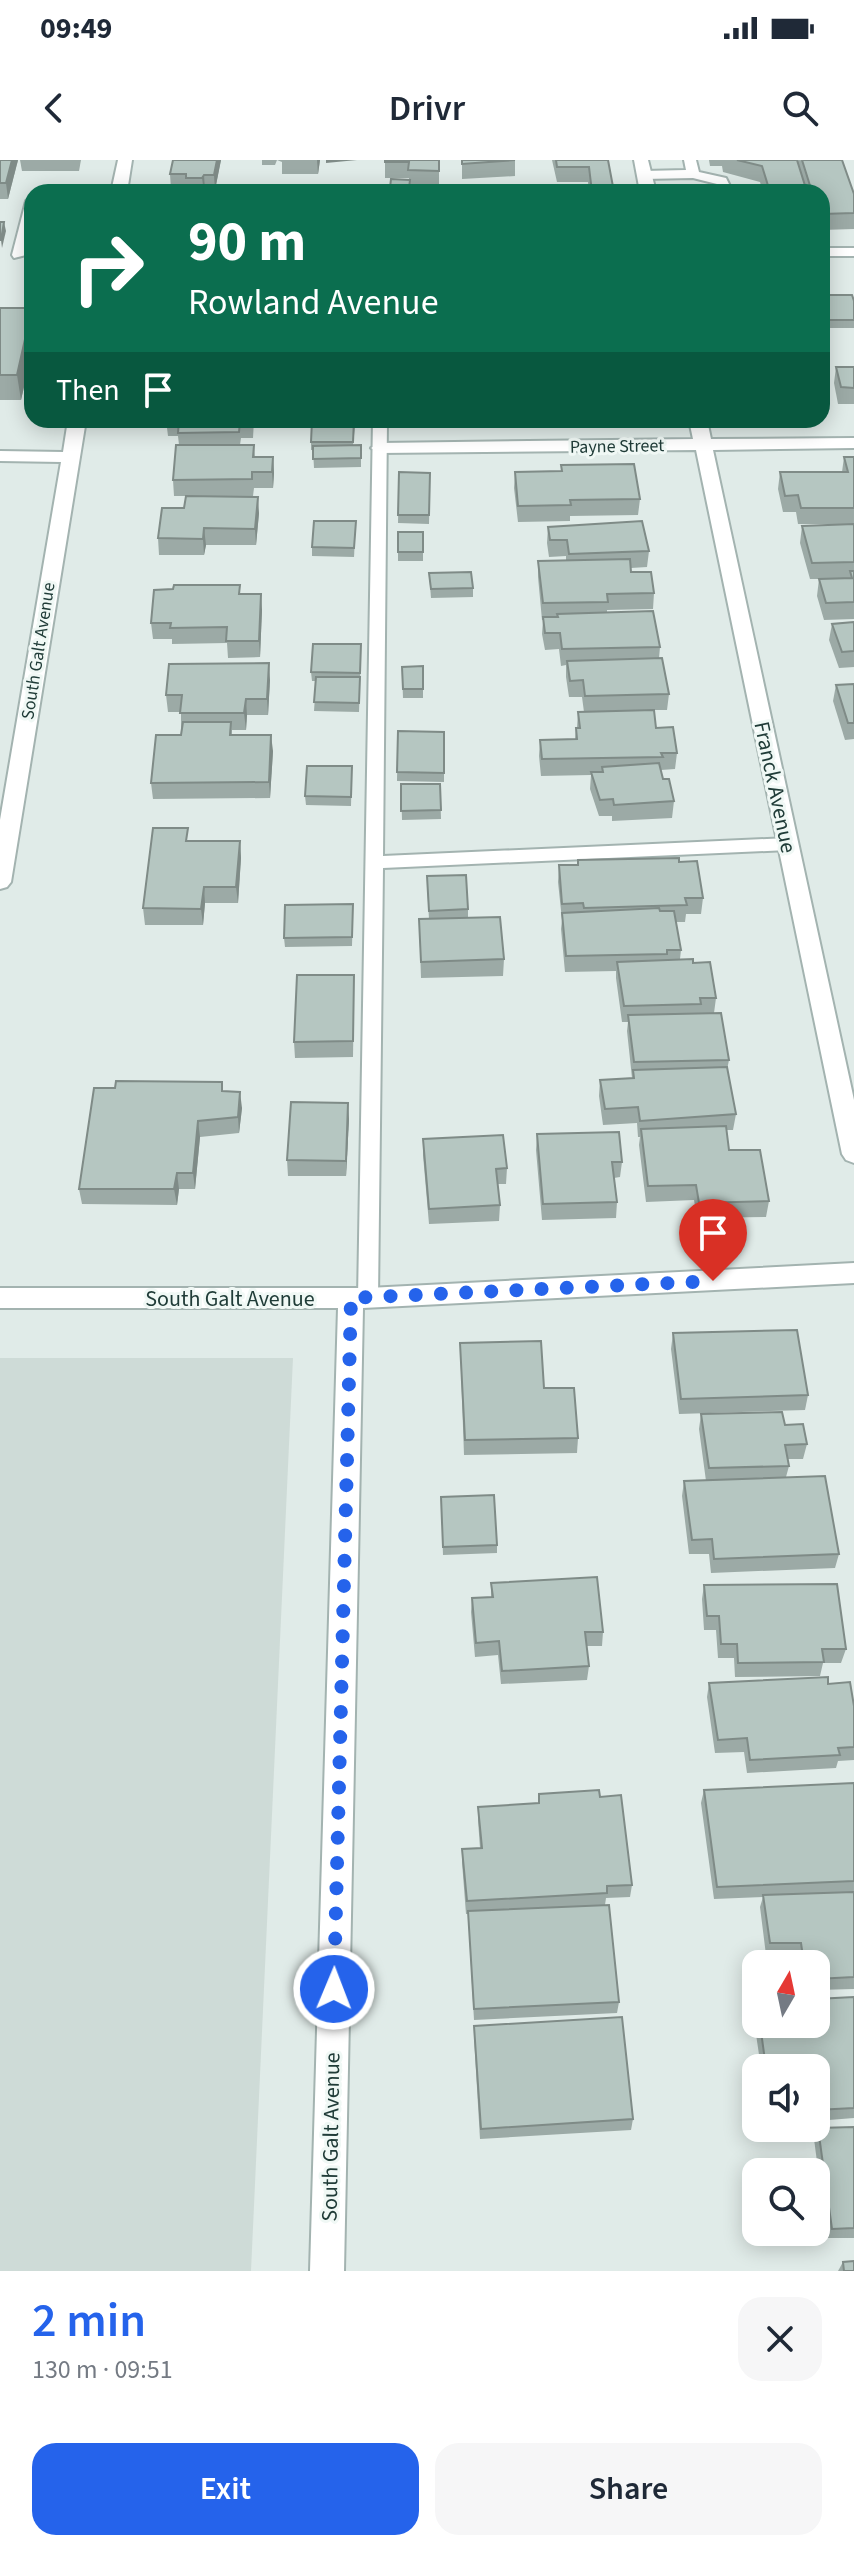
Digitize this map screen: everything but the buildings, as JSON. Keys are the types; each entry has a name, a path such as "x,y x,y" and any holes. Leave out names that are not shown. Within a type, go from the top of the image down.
{"street":[{"path":"120,184 125,160"},
{"name":"South Galt Avenue","path":"0,882 76,428"},
{"name":"Franck Avenue","path":"700,428 854,1154"},
{"name":"Payne Street","path":"380,448 854,443"},
{"path":"0,456 71,457"},
{"path":"360,1298 854,1273"},
{"name":"South Galt Avenue","path":"0,1298 360,1298 327,2271"}],"lane":[{"path":"642,167 692,167 723,184"},
{"path":"830,252 854,252"},
{"path":"0,255 24,255"},
{"path":"360,1298 374,862 380,428"},
{"path":"374,862 788,844"}],"shaded area":[{"path":"0,1358 293,1358 251,2271 0,2271"}],"route":[{"path":"334,1989 351,1298 713,1281"}]}
